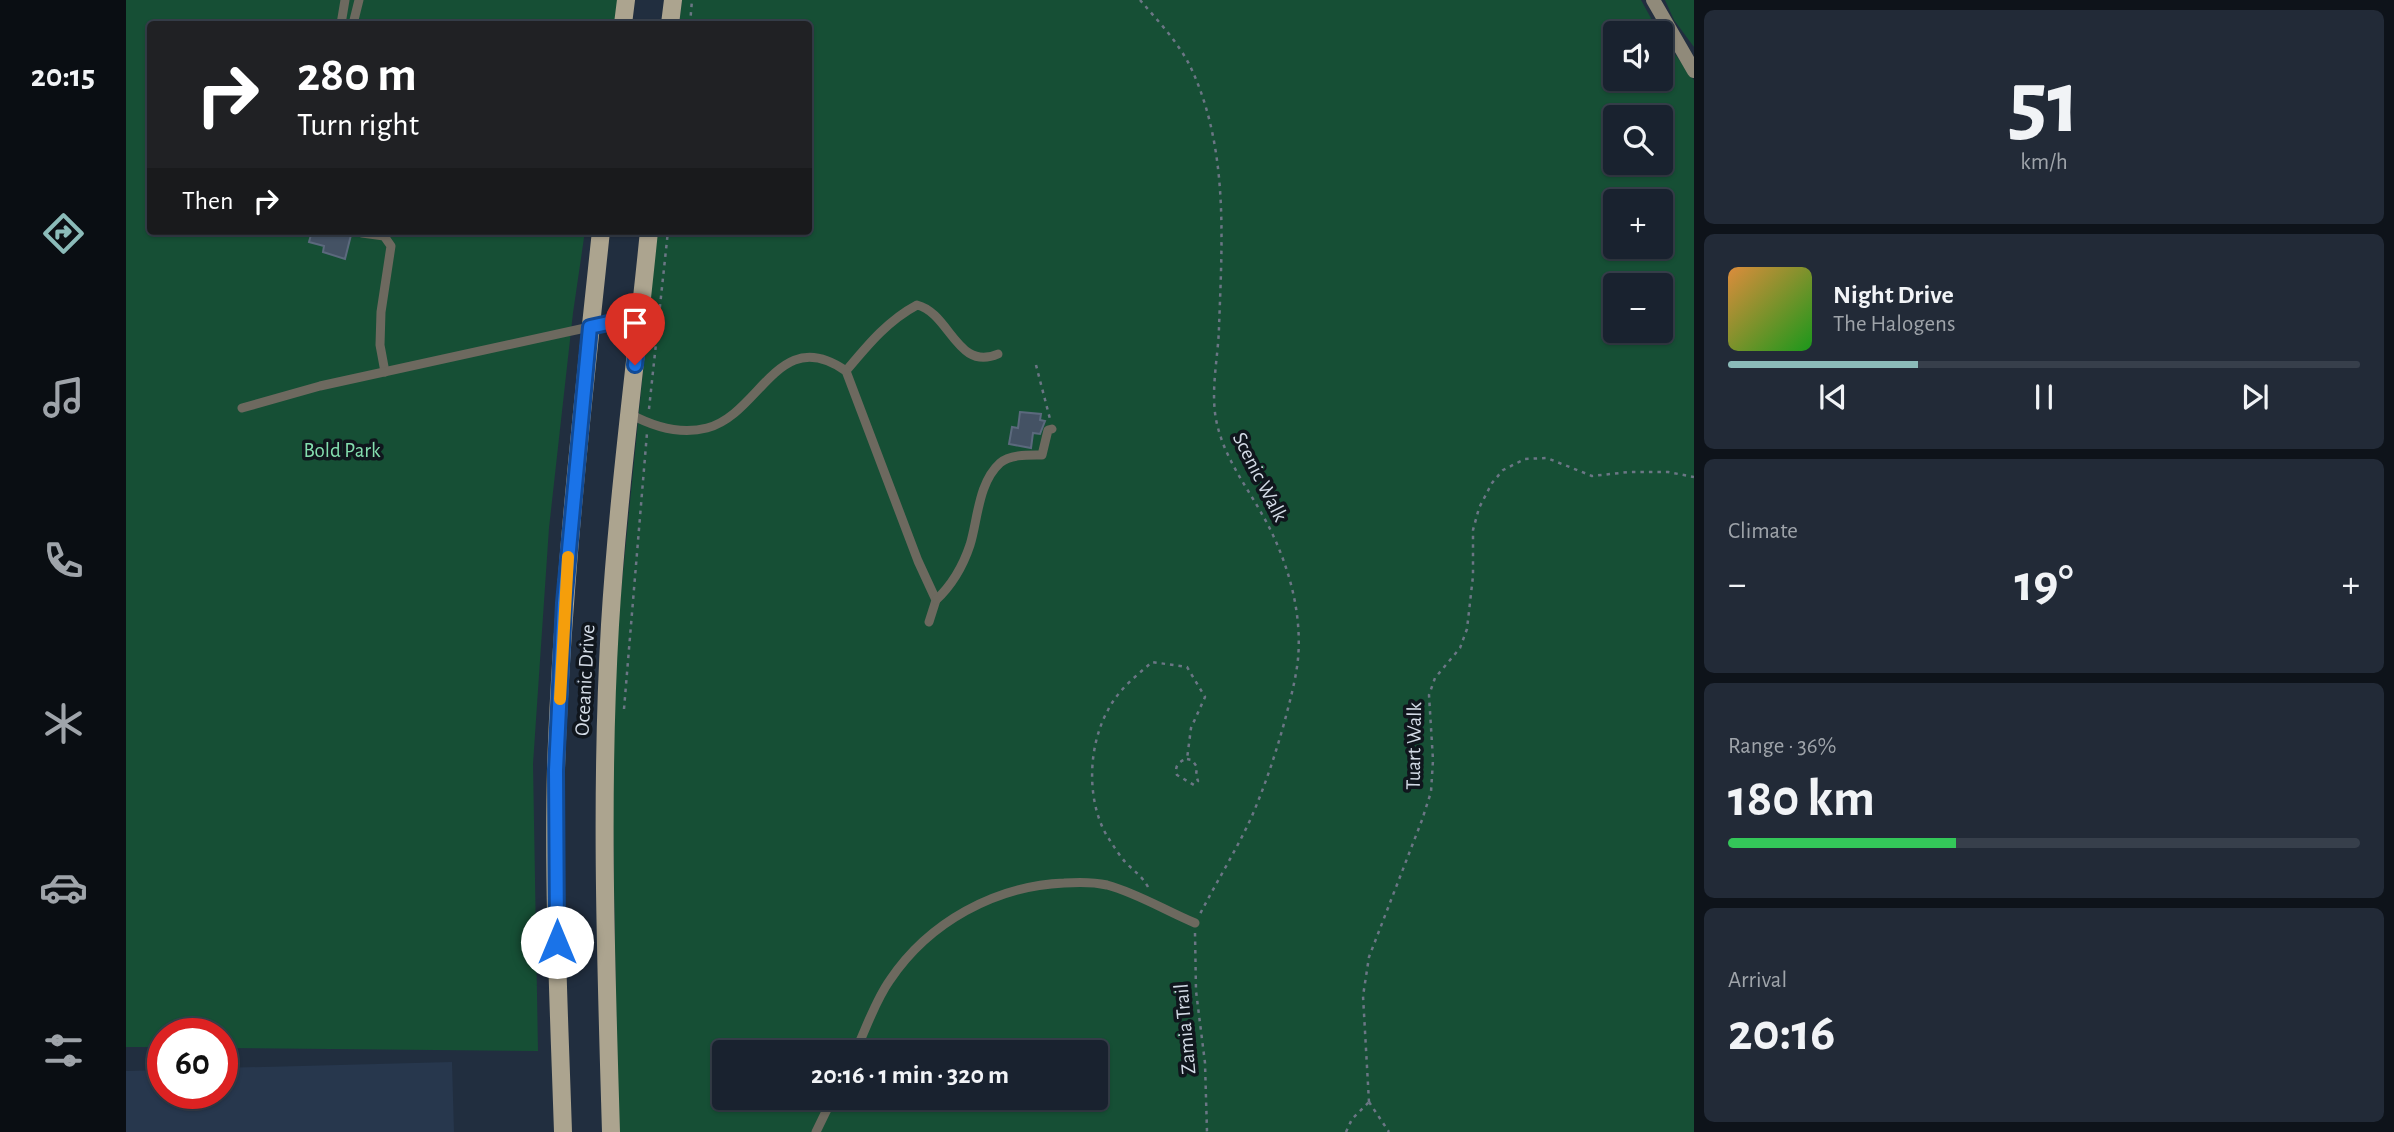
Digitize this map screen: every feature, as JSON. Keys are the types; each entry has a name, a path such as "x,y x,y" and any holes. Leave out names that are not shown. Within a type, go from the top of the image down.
{"main road":[{"path":"623,21 626,0"},
{"path":"670,21 673,0"},
{"name":"Oceanic Drive","path":"563,1132 557,942 556,770 564,603 601,235"},
{"name":"Oceanic Drive","path":"611,1132 604,761 610,623 649,235"}],"street":[{"path":"1653,0 1694,71"}],"lane":[{"path":"342,21 345,0"},
{"path":"354,21 359,0"},
{"path":"377,235 384,236 391,246 380,323 380,345 385,372"},
{"path":"846,371 878,333 902,313 917,305 927,307 936,314 965,352 978,358 990,358 998,354"},
{"path":"242,408 320,386 640,316"},
{"path":"630,414 670,430 709,428 733,414 779,368 796,359 813,357 831,361 846,371 918,561 936,600"},
{"path":"929,622 936,600 955,578 964,560 989,478 1001,462 1017,456 1042,455 1048,430 1052,429"},
{"path":"861,1040 888,982 908,956 933,933 982,901 1051,884 1104,884 1128,892 1195,923"},
{"path":"816,1132 827,1110"}],"path":[{"path":"690,21 692,0"},
{"name":"Scenic Walk","path":"1140,0 1174,40 1191,67 1209,118 1222,192 1217,366 1213,400 1215,414 1226,453 1271,530 1284,563 1297,618 1299,639 1295,678 1268,776 1251,818 1195,923"},
{"path":"623,720 648,423 668,235"},
{"path":"1036,365 1052,429"},
{"name":"Tuart Walk","path":"1369,1102 1363,996 1369,957 1431,792 1433,760 1429,695 1435,678 1460,648 1467,629 1474,576 1473,530 1479,508 1503,470 1525,459 1547,458 1592,476 1668,472 1694,477"},
{"path":"1168,912 1163,896 1148,887 1140,875 1124,861 1106,833 1095,803 1092,772 1096,740 1107,710 1127,684 1152,662 1187,667 1206,697 1191,727 1187,759"},
{"path":"1187,759 1197,767 1198,781 1194,785 1177,775 1179,762 1187,759"},
{"name":"Zamia Trail","path":"1195,923 1195,983 1205,1063 1207,1132"},
{"path":"1346,1132 1352,1119 1369,1102 1389,1132"}],"shaded area":[{"path":"452,1062 454,1132 126,1132 126,1071 147,1070 147,1109 238,1109 238,1068"}],"green space":[{"name":"Bold Park","path":"126,0 619,0 616,21 147,21 147,235 584,235 549,528 533,764 538,1051 238,1048 238,1018 147,1018 147,1047 126,1047"},
{"path":"682,0 1641,0 1652,21 1603,21 1603,91 1673,91 1673,51 1694,80 1694,1132 618,1132 612,760 618,623 657,235 812,235 812,21 679,21"},
{"path":"1665,0 1694,0 1694,47 1674,20"}],"building":[{"path":"311,235 351,235 345,259 323,252 324,246 309,242"},
{"path":"1020,412 1041,414 1040,420 1045,421 1040,434 1033,433 1031,448 1009,444 1012,427 1018,428"}],"slow traffic":[{"path":"560,699 568,557"}],"route":[{"path":"557,942 556,770 564,603 590,327 640,316 635,365"}]}
